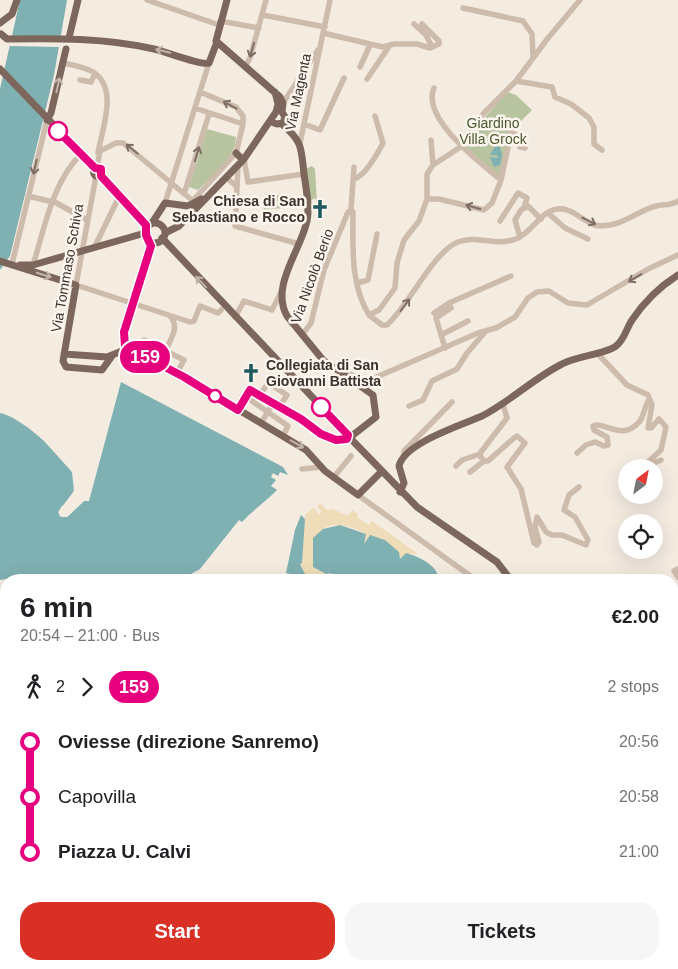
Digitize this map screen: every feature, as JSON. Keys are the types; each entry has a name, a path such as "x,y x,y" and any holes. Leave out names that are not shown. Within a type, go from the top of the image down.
{"main road":[{"path":"17,0 12,14 3,22 1,34 5,39 96,40 133,45 174,54 204,65 209,63 217,42 227,0"},
{"path":"66,39 78,0"},
{"path":"150,241 156,242 184,222 226,177 265,128 277,118 283,103 246,65 217,42"},
{"path":"46,119 66,49"},
{"path":"2,73 81,154 119,199 147,225 161,225 164,236 223,308 235,317 400,492 424,512 497,562 506,574"},
{"path":"274,92 278,100 277,118 300,142 308,212 299,244 282,288 285,312 323,360 374,397 376,417 350,437"},
{"path":"184,222 194,202 242,158"},
{"path":"11,264 32,265 94,248 147,225 158,214 165,203 194,202"},
{"path":"158,214 149,220 147,225 150,251 123,336 128,349 210,392 306,450 333,478 358,495 382,471"},
{"path":"0,261 76,285"},
{"path":"400,492 404,483 399,466 404,457 437,434 503,404 561,364 578,357 614,348 621,342 632,320 642,306 662,286 678,275"},
{"name":"Via Tommaso Schiva","path":"76,285 64,354 64,364 70,368 102,370 112,356"},
{"path":"66,342 79,355"},
{"path":"64,354 112,356 128,349"}],"street":[{"path":"147,0 220,23 259,28"},
{"path":"246,65 263,15 266,0"},
{"name":"Via Magenta","path":"300,142 330,0"},
{"path":"580,0 548,38 516,81 484,113 460,147 433,165 426,177 427,199 419,221 404,240 397,264 395,288 378,310 370,315 382,326 387,325 405,306 433,264 457,242 465,239 503,243 520,237 555,209 564,209 594,224 603,226 630,218 654,207 669,206 678,201"},
{"path":"463,8 525,22 532,34 533,60"},
{"path":"263,15 370,44 387,46 404,44 432,47 440,42 422,24"},
{"path":"414,24 426,35 432,47"},
{"path":"360,67 370,44"},
{"path":"283,103 321,46"},
{"path":"367,79 388,48 387,46"},
{"path":"63,63 95,74 91,82 80,80"},
{"path":"165,203 209,63"},
{"name":"Via Tommaso Schiva","path":"76,285 97,172 98,154 108,97 103,82 95,74"},
{"path":"304,124 320,130 344,78"},
{"path":"516,81 552,87 555,98 583,112 594,125 594,144 602,150"},
{"path":"434,88 431,95 432,106 460,147 501,180"},
{"path":"200,92 236,107 243,116 242,158 237,186 235,226 299,244"},
{"path":"195,108 243,124"},
{"path":"184,194 209,114"},
{"path":"354,178 358,178 370,164 383,143 375,116"},
{"path":"11,264 46,119"},
{"path":"427,199 459,203 484,210 492,203 501,180 511,133 515,134 520,146 525,148"},
{"path":"431,140 433,165"},
{"path":"98,154 100,150 116,143 128,144 194,202"},
{"path":"32,265 61,180 71,164 81,154"},
{"path":"242,158 248,182 304,174"},
{"path":"351,210 354,167"},
{"path":"226,177 237,186"},
{"path":"500,221 518,193 527,198 524,208 515,220 520,237"},
{"path":"28,196 53,201 87,220"},
{"path":"94,248 119,199"},
{"path":"524,208 528,206 541,219"},
{"name":"Via Nicolò Berio","path":"302,335 310,323 324,270 348,212 351,210 353,212 353,267 363,305 370,315"},
{"path":"548,213 565,228 588,239"},
{"path":"357,283 368,280 377,234"},
{"path":"339,372 370,379 496,328 517,315 528,298 537,292 549,292 568,303 586,305 664,261 678,256"},
{"path":"434,313 449,303 511,276"},
{"path":"76,285 192,322 200,306 218,313 223,308"},
{"path":"235,317 244,301 272,310 282,288"},
{"path":"445,348 436,318 451,308 449,303"},
{"path":"166,350 176,324 170,316"},
{"path":"441,335 468,321"},
{"path":"409,406 423,400 432,381 457,369 467,353 486,331"},
{"path":"144,340 184,360 177,374"},
{"path":"597,352 627,385 634,390 645,392 652,405 648,428 651,428 657,419 666,427 661,450 651,459"},
{"path":"260,395 268,383 287,395 280,406"},
{"path":"238,410 250,390 274,402 321,434 336,440 350,437"},
{"path":"246,397 288,426 283,436"},
{"path":"578,452 586,445 595,442 604,446 608,445 607,437 594,430 593,426 598,424 618,431 629,429 640,420 649,399"},
{"path":"261,423 274,402"},
{"path":"404,457 404,451 452,402"},
{"path":"456,466 462,460 480,454 507,418 503,404"},
{"path":"470,472 484,461 489,460 514,438 520,437 525,443 508,465 511,474 521,489 529,528 537,545 539,542 536,517 546,532 552,536 562,535 583,545 586,544 588,540 575,517 564,510 569,494 579,487"},
{"path":"480,454 484,461"},
{"path":"333,478 351,456"},
{"path":"312,458 305,468 322,467"},
{"path":"358,495 467,574"}],"green space":[{"name":"Giardino Villa Grock","path":"507,92 516,95 532,110 521,121 508,126 510,132 501,178 466,147 486,116"},
{"path":"207,129 236,137 235,145 228,160 198,190 189,187"},
{"path":"312,166 315,169 317,203 315,198 310,201 305,169"},
{"path":"280,195 282,208 264,210 262,198"}],"sand":[{"path":"320,503 327,510 333,509 348,516 352,510 358,514 357,517 369,525 372,521 418,554 406,554 400,559 399,552 381,538 369,536 364,544 366,534 356,529 332,525 322,530 313,539 313,567 326,574 305,574 300,564 302,563 305,515 313,508 319,514 322,512 317,506"}],"water":[{"path":"20,0 67,0 54,75 10,256 0,270 0,89"},
{"path":"495,146 500,147 502,156 500,165 494,167 490,157 498,158 497,155 490,155"},
{"path":"121,382 283,467 288,475 280,472 278,476 273,473 271,477 276,480 271,486 277,490 242,522 239,520 200,569 191,574 0,574 0,413 18,421 41,438 61,457 73,474 75,483 73,493 65,505 61,507 59,515 67,517 84,501 89,501"},
{"path":"301,515 305,519 302,563 300,564 305,574 286,573 295,530"},
{"path":"340,525 366,534 364,544 370,535 385,540 399,552 400,559 406,553 421,559 431,565 437,574 326,574 313,567 313,538 323,529"}],"pier":[{"path":"9,39 62,39 61,47 9,46"},
{"path":"14,415 25,421 45,439 75,471 76,491 67,506 61,510 61,514 66,515 82,500 84,501 67,517 61,517 58,512 74,491 72,472 44,441"}],"bus line":[{"name":"159","path":"58,131 95,168 98,167 102,170 101,176 143,220 147,228 146,235 151,246 144,262 124,332 125,346 184,377 238,410 250,390 274,402 321,434 336,440 347,439 348,435 321,407"}],"place":[{"name":"Chiesa di San Sebastiano e Rocco","path":"320,209"},
{"name":"Collegiata di San Giovanni Battista","path":"251,373"}]}
